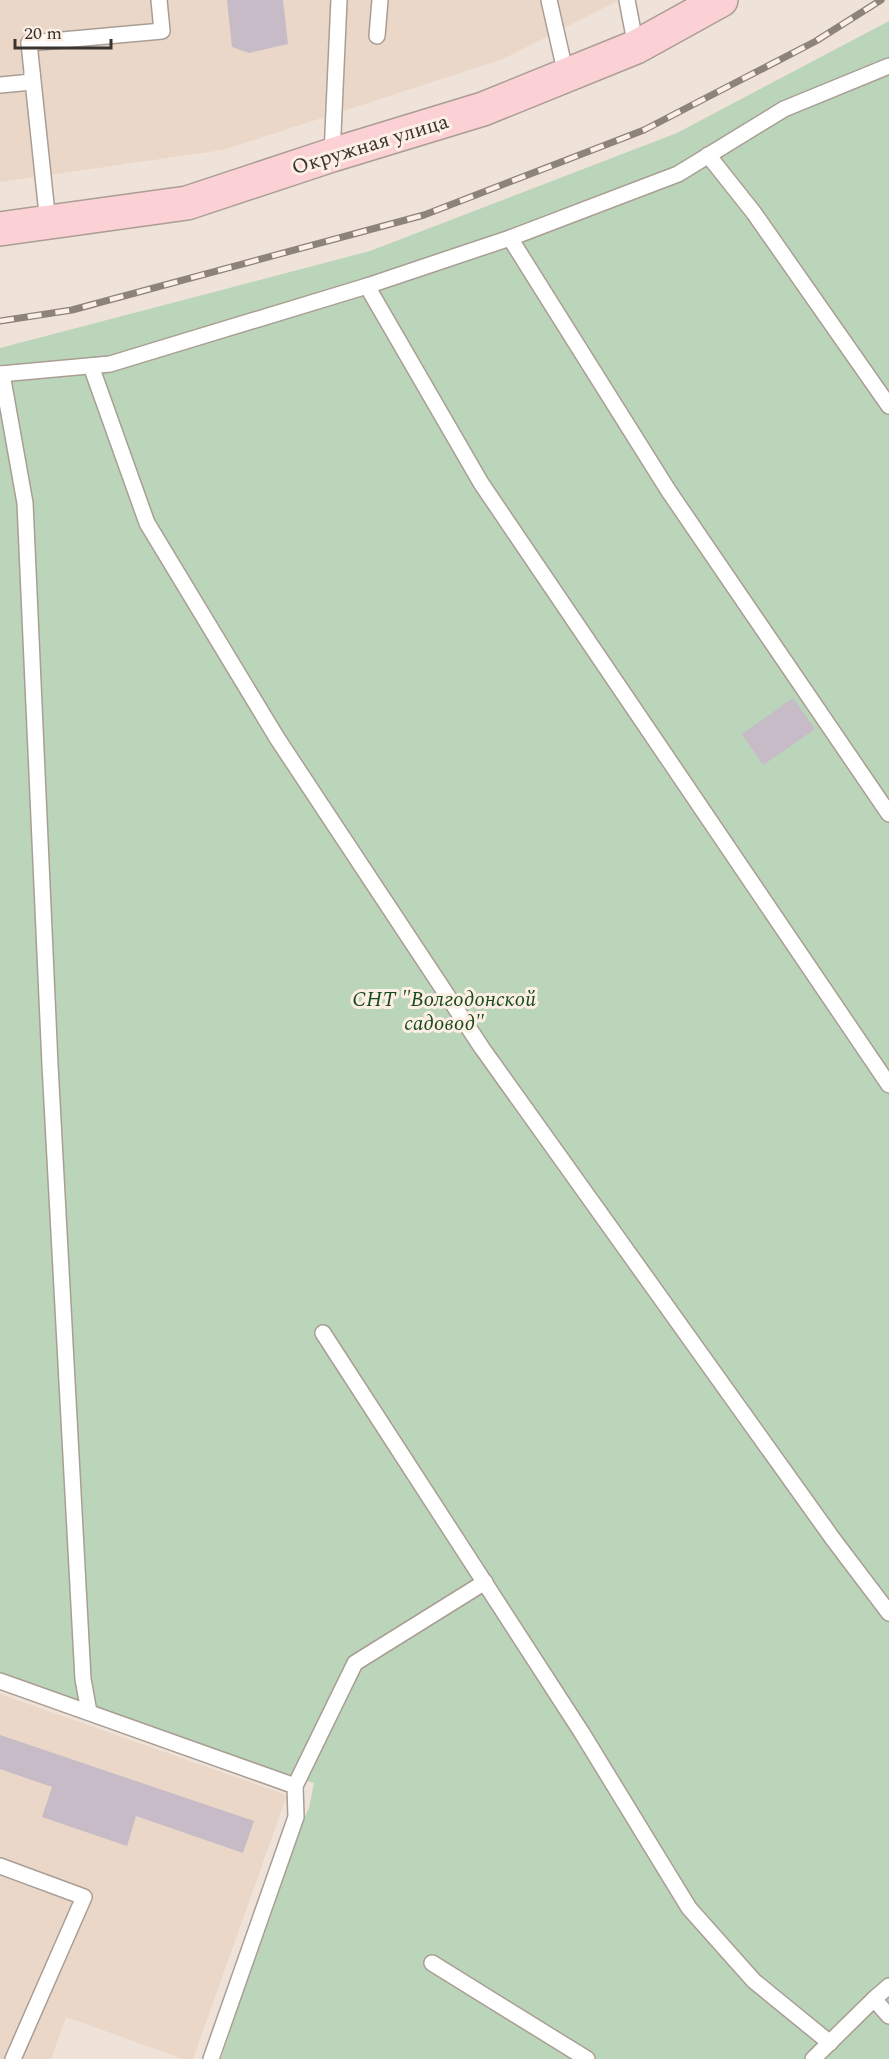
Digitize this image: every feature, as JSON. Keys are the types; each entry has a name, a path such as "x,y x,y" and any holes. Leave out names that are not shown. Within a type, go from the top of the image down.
{"main road":[{"name":"Окружная улица","path":"0,229 187,203 332,154 483,110 636,47 721,0"}],"lane":[{"path":"29,43 162,31 159,0"},
{"path":"332,154 339,0"},
{"path":"376,36 380,0"},
{"path":"549,0 566,75"},
{"path":"627,0 636,47"},
{"path":"0,85 32,82 29,43"},
{"path":"29,43 48,223"},
{"path":"89,1712 83,1679 51,1077 25,503 1,374 110,364 367,286 510,238 678,174 784,110 889,66"},
{"path":"708,155 754,213 889,406"},
{"path":"510,238 668,490 889,814"},
{"path":"367,286 481,483 889,1085"},
{"path":"91,366 147,523 277,738 482,1048 833,1539 889,1613"},
{"path":"323,1333 582,1732 689,1908 754,1981 830,2043"},
{"path":"211,2059 296,1817 295,1786 356,1663 484,1582"},
{"path":"0,1681 295,1786"},
{"path":"0,1866 84,1897 13,2059"},
{"path":"432,1963 587,2059"},
{"path":"813,2059 889,1986"},
{"path":"874,1999 889,2016"}],"shaded area":[{"path":"0,0 619,0 503,59 223,150 0,182"},
{"path":"0,1694 287,1795 193,2059 183,2059 66,2017 51,2059 0,2059"}],"green space":[{"name":"СНТ \"Волгодонской садовод\"","path":"889,21 889,2059 221,2059 293,1843 309,1808 314,1783 107,1713 0,1673 0,348 370,251 677,133"}],"building":[{"path":"227,0 283,0 288,44 249,53 232,47"},
{"path":"793,698 815,729 763,765 742,734"},
{"path":"0,1735 254,1821 243,1853 136,1816 127,1846 42,1817 52,1787 0,1769"}],"railway":[{"path":"0,321 72,310 424,215 644,130 816,41 881,0"}]}
